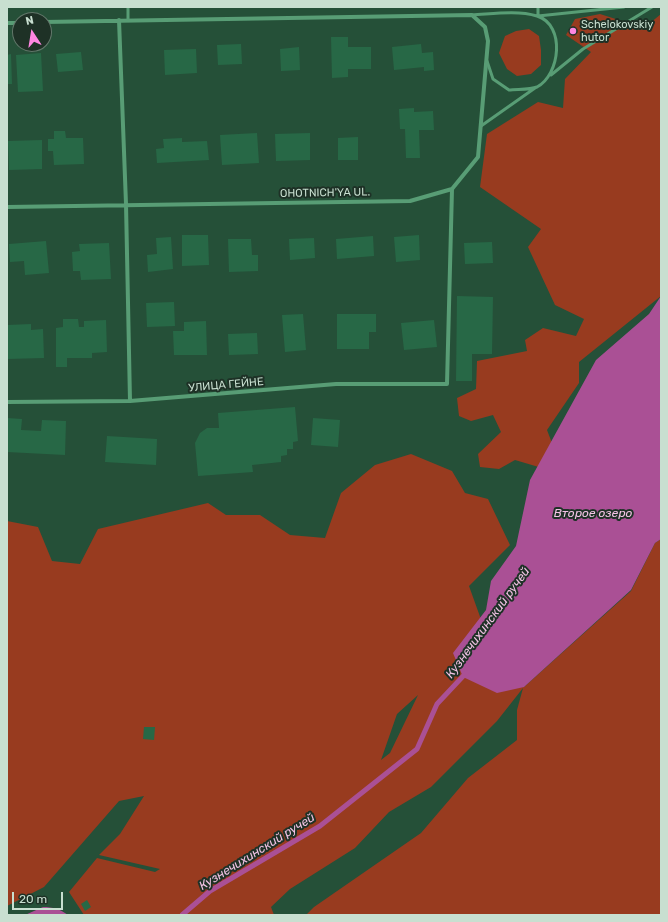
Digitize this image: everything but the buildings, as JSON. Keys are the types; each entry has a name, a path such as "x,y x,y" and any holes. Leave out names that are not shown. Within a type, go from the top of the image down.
{"street":[{"path":"52,22 472,15 485,27 488,41 478,157 452,189"},
{"path":"119,20 126,204 130,401"},
{"name":"OHOTNICH'YA UL.","path":"7,207 126,204 410,201 452,189"},
{"name":"УЛИЦА ГЕЙНЕ","path":"7,402 130,401 336,384 447,384 452,189"}],"lane":[{"path":"128,7 128,20"},
{"path":"538,7 538,16"},
{"path":"472,15 508,13 538,16 624,7"},
{"path":"481,126 536,87 583,49 652,7"},
{"path":"538,16 549,24 556,37 557,52 551,75"},
{"path":"487,61 493,79 509,90 536,87"}],"shaded area":[{"path":"600,14 644,28 661,14 661,296 579,362 579,383 547,430 555,451 542,468 515,460 499,469 480,467 478,454 501,432 493,415 471,421 459,416 457,398 476,389 477,361 527,351 525,340 543,328 576,336 584,319 555,305 528,247 541,229 480,187 487,134 538,102 563,108 565,79 591,52 566,35 575,19"},
{"path":"529,29 539,36 541,65 531,74 517,76 507,69 499,53 505,36 516,31"},
{"path":"411,454 452,471 465,493 488,499 510,545 469,586 483,625 524,687 631,591 655,543 661,539 661,915 306,915 314,907 421,833 468,778 517,740 517,710 523,688 497,721 431,787 389,812 355,848 290,889 271,907 274,915 84,915 69,892 97,858 155,872 160,869 99,855 120,834 144,796 119,801 44,887 7,906 7,521 38,527 52,561 80,564 98,529 208,503 226,515 260,515 290,535 325,538 341,493 375,465","holes":["418,695 390,753 381,760 397,714"]}],"water":[{"name":"Второе озеро","path":"661,296 661,539 655,543 631,590 524,687 497,693 463,677 453,653 486,610 491,581 516,546 530,480 596,360 649,314"},
{"path":"43,907 50,907 62,911 68,915 25,915"}],"waterway":[{"name":"Кузнечихинский ручей","path":"182,915 210,891 320,826 417,749 437,704 466,673"}],"place":[{"name":"Schelokovskiy hutor","path":"573,31"}]}
